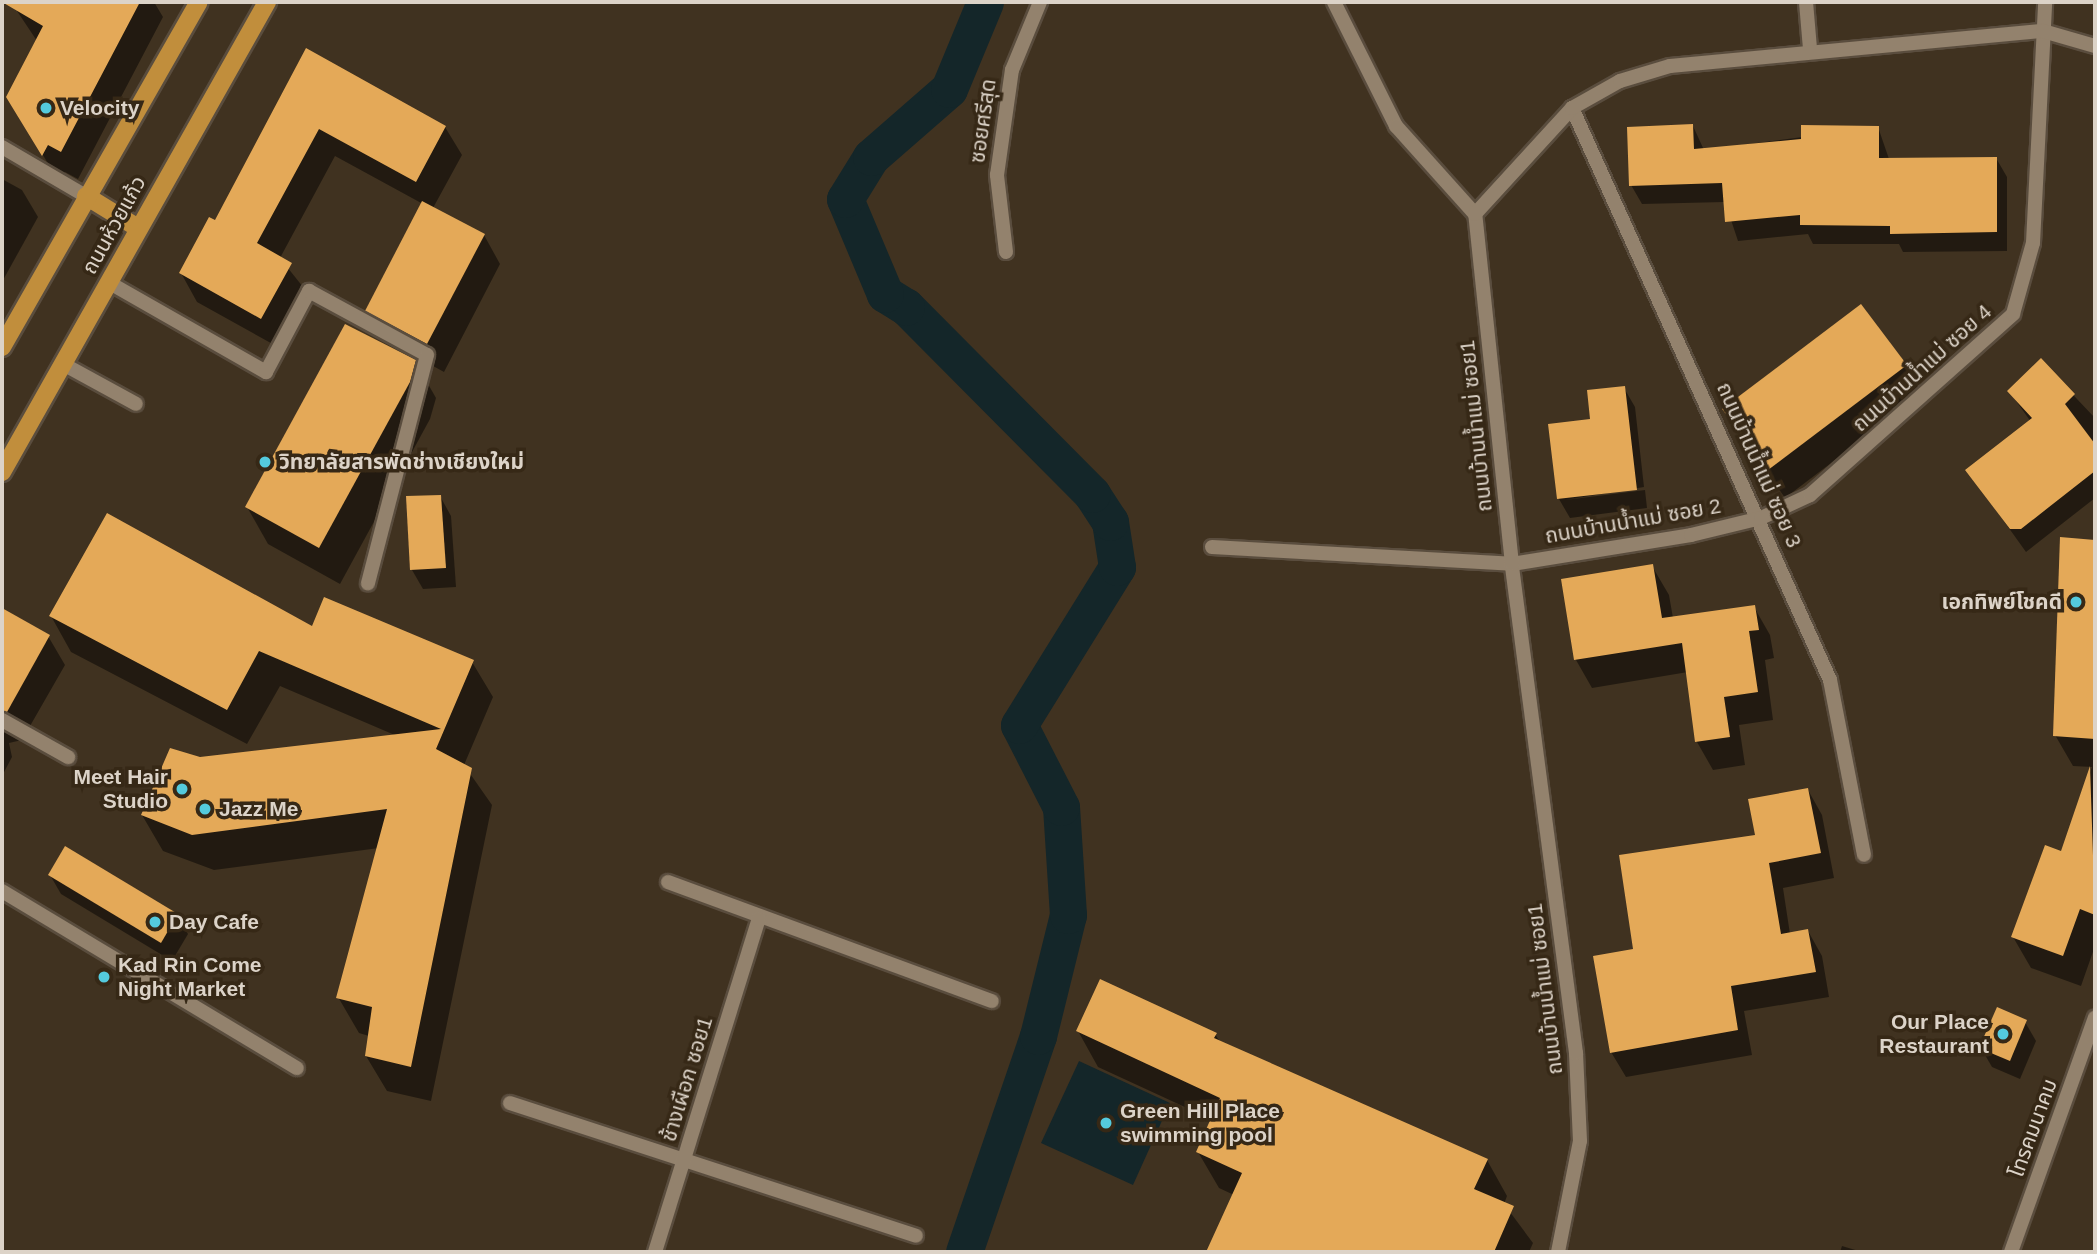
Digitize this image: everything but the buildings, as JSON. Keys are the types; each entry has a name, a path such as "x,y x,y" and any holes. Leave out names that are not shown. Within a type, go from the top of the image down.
{"main road":[{"name":"ถนนห้วยแก้ว","path":"2,347 198,2"},
{"name":"ถนนห้วยแก้ว","path":"2,472 267,2"},
{"path":"86,197 138,228"}],"street":[{"name":"ซอยศรีสุด","path":"1006,252 997,175 1012,70 1040,2"},
{"path":"1334,2 1396,126 1475,214 1572,108 1620,81 1671,66 1810,49 2043,31 2095,46"},
{"path":"1806,2 1810,49"},
{"name":"ถนนบ้านน้ำแม่ ซอย 4","path":"1761,518 1810,495 2013,314 2033,243 2045,2"},
{"name":"ถนนบ้านน้ำแม่ ซอย 3","path":"1572,108 1761,518 1830,680 1864,855"},
{"path":"2,147 86,197"},
{"name":"ถนนบ้านน้ำแม่ ซอย1","path":"1475,214 1512,564 1576,1053 1580,1141 1558,1252"},
{"path":"108,282 266,372 309,291 427,355 368,583"},
{"path":"63,364 136,404"},
{"name":"ถนนบ้านน้ำแม่ ซอย 2","path":"1212,547 1512,564 1761,518"},
{"path":"2,720 68,757"},
{"path":"668,881 759,919 992,1001"},
{"path":"2,891 297,1069"},
{"name":"ช้างเผือก ซอย1","path":"655,1252 759,919"},
{"name":"โทรคมนาคม","path":"2011,1252 2095,1018"},
{"path":"510,1103 916,1236"}],"shaded area":[{"name":"Green Hill Place swimming pool","path":"1079,1061 1170,1103 1133,1185 1041,1143"}],"waterway":[{"path":"964,1252 1038,1036 1068,915 1061,807 1019,725 1117,567 1110,522 1092,494 906,307 885,294 845,199 871,157 949,89 985,2"}],"place":[{"name":"Velocity","path":"46,108"},
{"name":"วิทยาลัยสารพัดช่างเชียงใหม่","path":"265,462"},
{"name":"เอกทิพย์โชคดี","path":"2076,602"},
{"name":"Meet Hair Studio","path":"182,789"},
{"name":"Jazz Me","path":"205,809"},
{"name":"Day Cafe","path":"155,922"},
{"name":"Kad Rin Come Night Market","path":"104,977"},
{"name":"Our Place Restaurant","path":"2003,1034"},
{"name":"Green Hill Place swimming pool","path":"1106,1123"}]}
